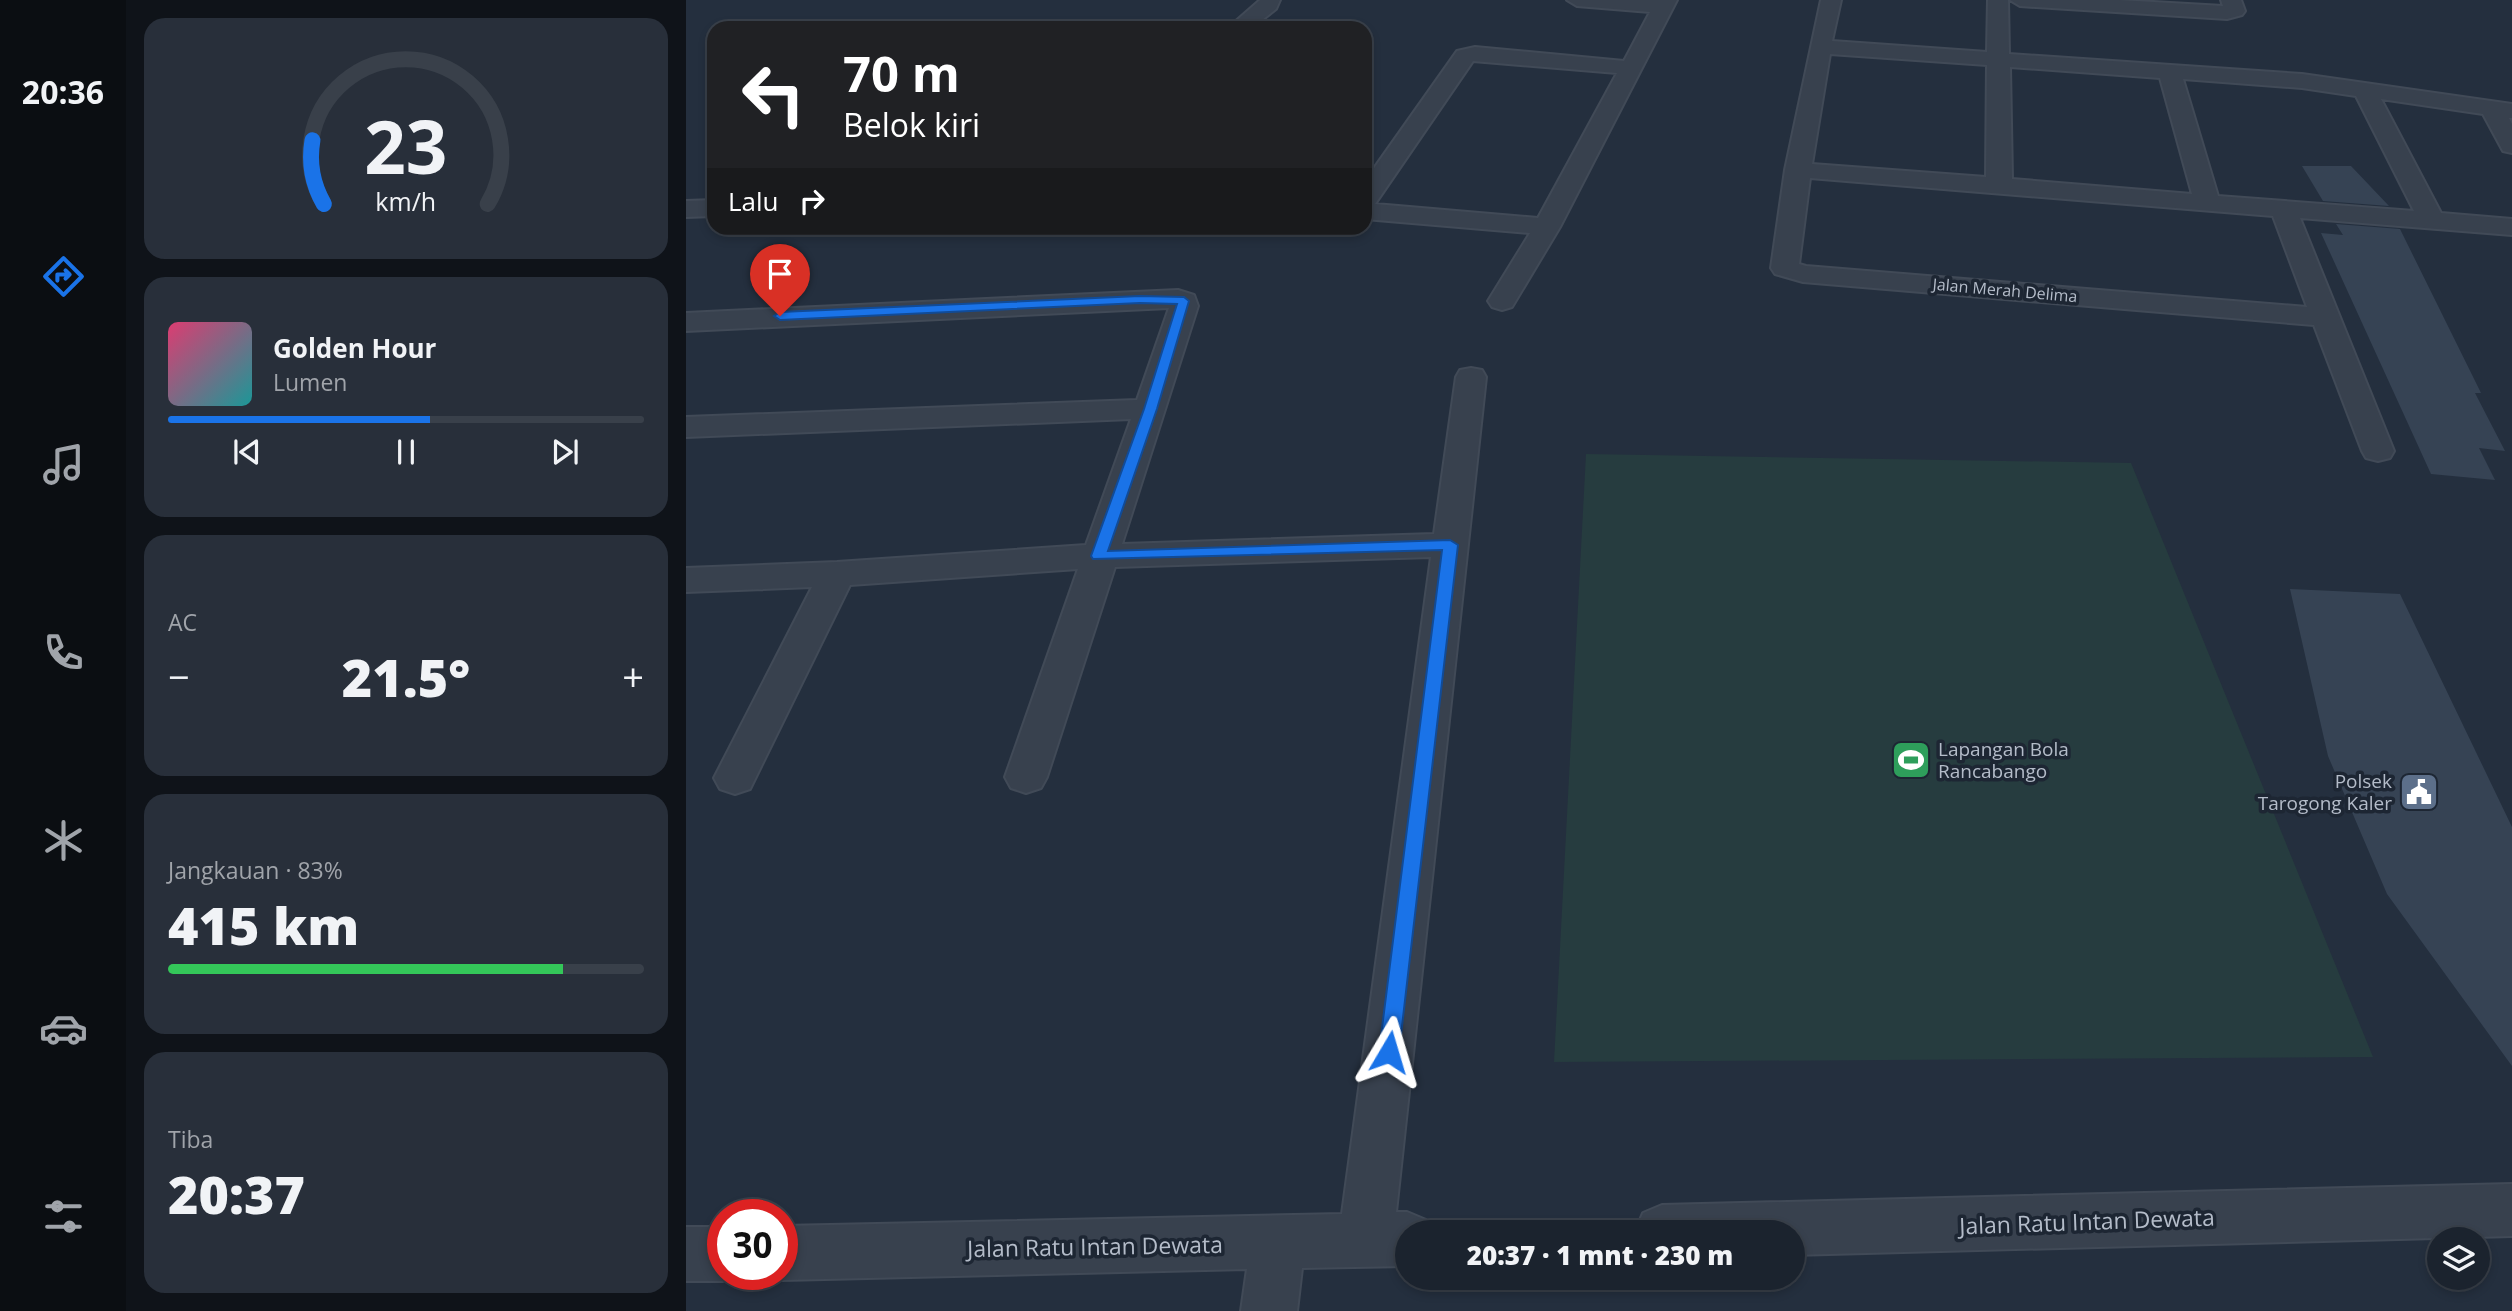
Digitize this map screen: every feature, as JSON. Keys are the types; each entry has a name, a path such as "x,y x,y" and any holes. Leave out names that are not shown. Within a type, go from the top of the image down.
{"street":[{"path":"1249,21 1263,11 1270,0"},
{"path":"1502,301 1547,227 1666,3 1577,0"},
{"path":"1831,0 1798,170 2512,227"},
{"path":"1997,0 1999,188"},
{"path":"2020,0 2227,13 2235,11 2231,0"},
{"path":"1820,47 2302,81 2365,90 2502,110 2512,146"},
{"path":"1372,189 1465,57 1475,54 1632,68"},
{"path":"2170,72 2207,202"},
{"path":"2365,90 2432,220"},
{"name":"Jalan Merah Delima","path":"1798,170 1783,265 1793,272 2325,317"},
{"path":"686,208 707,208"},
{"path":"2283,208 2378,451"},
{"path":"1372,212 1547,227"},
{"path":"686,323 1178,299 1184,301 1026,777"},
{"path":"1387,1239 1450,545 1471,377"},
{"path":"686,427 1150,409"},
{"path":"686,580 837,574 1099,556 1450,545"},
{"path":"735,778 837,574"},
{"name":"Jalan Ratu Intan Dewata","path":"1805,1228 2512,1210"},
{"name":"Jalan Ratu Intan Dewata","path":"798,1252 1387,1239"},
{"path":"1269,1311 1278,1243"},
{"path":"686,1254 707,1254"}],"green space":[{"name":"Lapangan Bola Rancabango","path":"1586,454 2131,463 2373,1057 1554,1062"}],"building":[{"path":"2302,166 2351,166 2389,206 2323,201"},
{"path":"2336,224 2400,229 2481,393 2475,393 2505,451 2479,448 2495,480 2431,474 2321,233 2343,235"},
{"name":"Polsek Tarogong Kaler","path":"2290,589 2400,594 2512,827 2512,1066 2387,894 2328,756"}],"place":[{"name":"Lapangan Bola Rancabango","path":"1911,760"},
{"name":"Polsek Tarogong Kaler","path":"2419,792"}],"route":[{"path":"780,316 1140,299 1184,301 1099,556 1450,545 1389,1052"}]}
